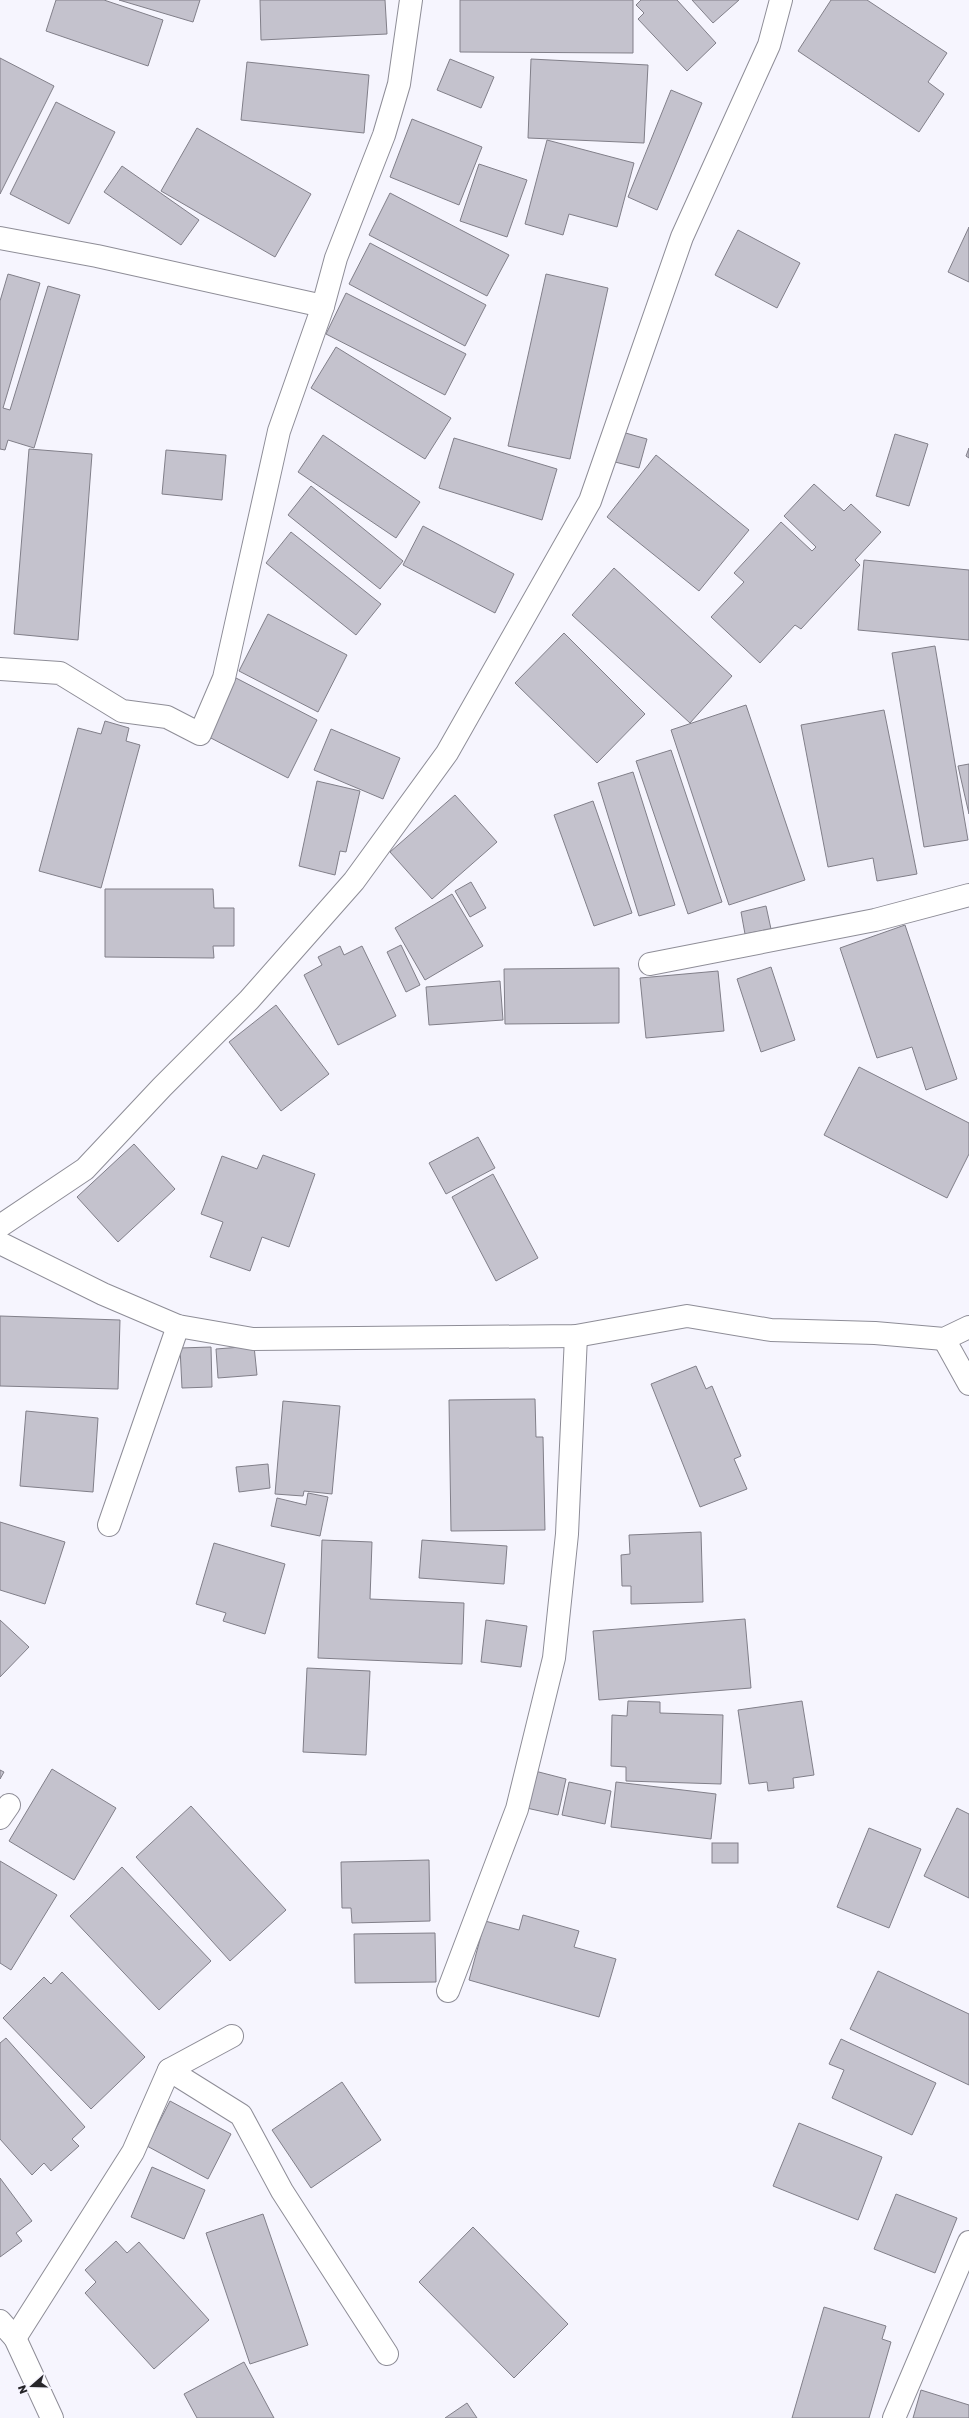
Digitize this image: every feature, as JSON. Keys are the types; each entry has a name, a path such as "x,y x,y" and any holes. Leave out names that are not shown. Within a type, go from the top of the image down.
{"street":[{"path":"0,669 60,673 122,711 167,717 200,734 224,678 279,431 323,306 336,258 384,135 399,84 411,0"},
{"path":"0,1226 85,1169 162,1087 249,1000 354,881 447,753 590,501 682,238 769,45 781,0"},
{"path":"0,238 97,256 323,306"},
{"path":"650,964 875,920 969,895"},
{"path":"0,1243 103,1294 178,1326 253,1339 576,1336 687,1316 771,1330 875,1333 944,1339 969,1327"},
{"path":"109,1525 178,1326"},
{"path":"448,1991 517,1810 554,1658 567,1534 576,1336"},
{"path":"944,1339 969,1384"},
{"path":"15,2338 133,2152 169,2070 232,2036"},
{"path":"169,2070 241,2115 282,2191 387,2354"},
{"path":"894,2418 969,2242"},
{"path":"0,2321 15,2338 52,2418"}],"building":[{"path":"56,0 104,0 163,20 148,66 46,31"},
{"path":"119,0 200,0 193,22"},
{"path":"260,0 385,0 387,34 261,40"},
{"path":"460,0 633,0 633,53 460,52"},
{"path":"641,0 677,0 716,43 687,71 638,19 644,13 636,5"},
{"path":"692,0 739,0 713,23"},
{"path":"831,0 867,0 947,53 928,82 944,94 919,132 798,51"},
{"path":"0,58 54,86 0,194"},
{"path":"450,59 494,77 481,108 437,90"},
{"path":"531,59 648,65 644,143 528,138"},
{"path":"247,62 369,75 364,133 241,120"},
{"path":"671,90 702,103 657,210 628,197"},
{"path":"56,102 115,132 69,224 10,194"},
{"path":"412,119 482,147 459,205 390,177"},
{"path":"197,128 311,194 275,257 161,191"},
{"path":"547,140 634,163 617,227 569,214 563,235 525,224"},
{"path":"479,164 527,180 507,237 460,221"},
{"path":"122,166 199,220 181,245 104,192"},
{"path":"390,193 509,255 487,296 369,235"},
{"path":"969,227 969,282 948,272"},
{"path":"738,230 800,263 777,308 715,275"},
{"path":"370,243 486,305 465,346 349,284"},
{"path":"8,274 40,283 3,408 10,410 48,286 80,295 34,448 8,440 5,450 0,449 0,301"},
{"path":"546,274 608,288 570,459 508,446"},
{"path":"346,293 466,354 445,395 326,334"},
{"path":"336,347 451,418 425,459 311,388"},
{"path":"622,432 647,439 639,468 615,462"},
{"path":"895,434 928,444 909,506 876,496"},
{"path":"323,435 420,502 396,538 298,472"},
{"path":"454,438 557,469 542,520 439,488"},
{"path":"969,448 969,458 966,456"},
{"path":"29,449 92,454 78,640 14,634"},
{"path":"166,450 226,455 222,500 162,494"},
{"path":"656,455 749,530 699,591 607,517"},
{"path":"814,484 844,511 851,504 881,532 855,560 860,565 801,629 795,625 760,663 711,617 744,582 734,573 781,522 812,551 816,547 784,516"},
{"path":"311,486 403,561 380,589 288,515"},
{"path":"423,526 514,574 495,613 403,565"},
{"path":"291,532 381,604 356,635 266,563"},
{"path":"864,560 969,570 969,640 858,630"},
{"path":"614,568 732,676 690,723 572,615"},
{"path":"268,614 347,655 318,712 239,671"},
{"path":"564,633 645,714 597,763 515,683"},
{"path":"935,646 968,840 924,847 892,653"},
{"path":"236,678 317,720 288,778 207,736"},
{"path":"746,705 805,880 729,905 671,730"},
{"path":"884,710 917,874 877,881 873,858 828,867 801,725"},
{"path":"105,721 129,728 126,741 140,745 101,888 39,871 78,728 101,734"},
{"path":"331,729 400,758 383,799 314,770"},
{"path":"671,750 722,902 688,914 636,761"},
{"path":"969,764 969,814 958,766"},
{"path":"633,772 675,905 639,916 598,783"},
{"path":"317,781 360,791 346,852 340,851 335,875 299,866"},
{"path":"455,795 497,842 432,899 390,852"},
{"path":"593,801 632,913 594,926 554,815"},
{"path":"471,882 486,908 470,917 455,891"},
{"path":"105,889 213,889 214,908 234,908 234,946 213,946 214,958 105,957"},
{"path":"452,894 483,946 425,980 395,928"},
{"path":"766,906 771,929 745,934 741,912"},
{"path":"905,925 957,1079 926,1090 912,1047 877,1058 840,948"},
{"path":"401,945 420,985 406,992 387,952"},
{"path":"340,946 344,955 362,946 396,1016 338,1045 304,975 322,965 318,957"},
{"path":"771,967 795,1040 761,1052 737,979"},
{"path":"619,968 619,1023 505,1024 504,969"},
{"path":"718,971 724,1031 646,1038 640,978"},
{"path":"500,981 503,1020 429,1025 426,987"},
{"path":"276,1005 329,1074 281,1111 229,1042"},
{"path":"859,1067 969,1123 969,1154 947,1198 824,1135"},
{"path":"478,1137 495,1168 446,1194 429,1163"},
{"path":"134,1144 175,1189 118,1242 77,1197"},
{"path":"263,1155 315,1174 289,1247 262,1237 250,1271 210,1257 223,1222 201,1214 222,1156 257,1169"},
{"path":"493,1174 538,1258 496,1281 452,1197"},
{"path":"0,1316 120,1320 118,1389 0,1386"},
{"path":"254,1346 257,1375 218,1378 216,1349"},
{"path":"211,1347 212,1387 182,1388 180,1348"},
{"path":"696,1366 706,1389 712,1386 741,1456 734,1459 747,1489 700,1507 651,1384"},
{"path":"535,1399 536,1437 543,1437 545,1530 451,1531 449,1400"},
{"path":"283,1401 340,1406 332,1494 304,1491 303,1496 275,1494"},
{"path":"26,1411 98,1418 93,1492 20,1486"},
{"path":"268,1464 270,1488 239,1492 236,1467"},
{"path":"308,1493 328,1497 320,1536 271,1526 277,1498 306,1505"},
{"path":"0,1522 65,1542 45,1604 0,1590"},
{"path":"701,1532 703,1602 631,1604 631,1586 622,1586 621,1555 630,1554 629,1535"},
{"path":"322,1540 372,1542 370,1599 464,1603 462,1664 318,1658"},
{"path":"422,1540 507,1546 504,1584 419,1578"},
{"path":"214,1543 285,1564 265,1634 223,1621 226,1613 196,1604"},
{"path":"745,1619 751,1688 599,1700 593,1631"},
{"path":"0,1620 29,1647 0,1677"},
{"path":"486,1620 527,1626 521,1667 481,1662"},
{"path":"307,1668 370,1671 366,1755 303,1752"},
{"path":"628,1701 660,1702 660,1713 723,1715 721,1784 626,1781 626,1767 611,1766 612,1715 627,1716"},
{"path":"802,1701 814,1775 793,1778 794,1788 768,1791 767,1782 749,1784 738,1710"},
{"path":"52,1769 116,1808 74,1880 9,1841"},
{"path":"0,1770 4,1772 0,1779"},
{"path":"531,1770 566,1779 558,1815 522,1807"},
{"path":"569,1782 611,1791 605,1824 562,1815"},
{"path":"616,1782 716,1794 711,1839 611,1827"},
{"path":"191,1806 286,1910 230,1961 136,1857"},
{"path":"957,1808 969,1814 969,1898 924,1876"},
{"path":"869,1828 921,1849 889,1928 837,1907"},
{"path":"712,1843 738,1843 738,1863 712,1863"},
{"path":"429,1860 430,1921 352,1923 351,1908 342,1908 341,1862"},
{"path":"0,1861 57,1895 11,1970 0,1963"},
{"path":"122,1867 211,1961 159,2010 70,1916"},
{"path":"523,1915 579,1931 574,1947 616,1959 599,2017 469,1980 485,1921 519,1930"},
{"path":"435,1933 436,1982 355,1983 354,1934"},
{"path":"878,1971 969,2014 969,2085 850,2029"},
{"path":"62,1972 145,2057 91,2109 3,2018 44,1977 51,1984"},
{"path":"6,2038 85,2127 72,2139 79,2146 51,2171 44,2163 32,2175 0,2139 0,2043"},
{"path":"841,2039 936,2083 912,2135 832,2098 844,2070 829,2064"},
{"path":"342,2082 381,2140 311,2188 272,2130"},
{"path":"170,2101 231,2134 208,2179 147,2146"},
{"path":"799,2123 882,2157 858,2220 773,2186"},
{"path":"152,2167 205,2190 184,2239 131,2217"},
{"path":"0,2178 32,2221 16,2233 22,2241 0,2257"},
{"path":"896,2194 957,2218 935,2273 874,2249"},
{"path":"263,2214 308,2345 250,2364 206,2233"},
{"path":"473,2227 568,2324 514,2378 419,2282"},
{"path":"116,2241 127,2253 139,2242 209,2320 154,2369 85,2293 96,2282 85,2270"},
{"path":"824,2307 886,2326 882,2339 891,2342 869,2418 792,2418"},
{"path":"244,2362 274,2418 197,2418 184,2394"},
{"path":"921,2390 969,2405 969,2418 913,2418"},
{"path":"467,2403 477,2418 445,2418"}]}
